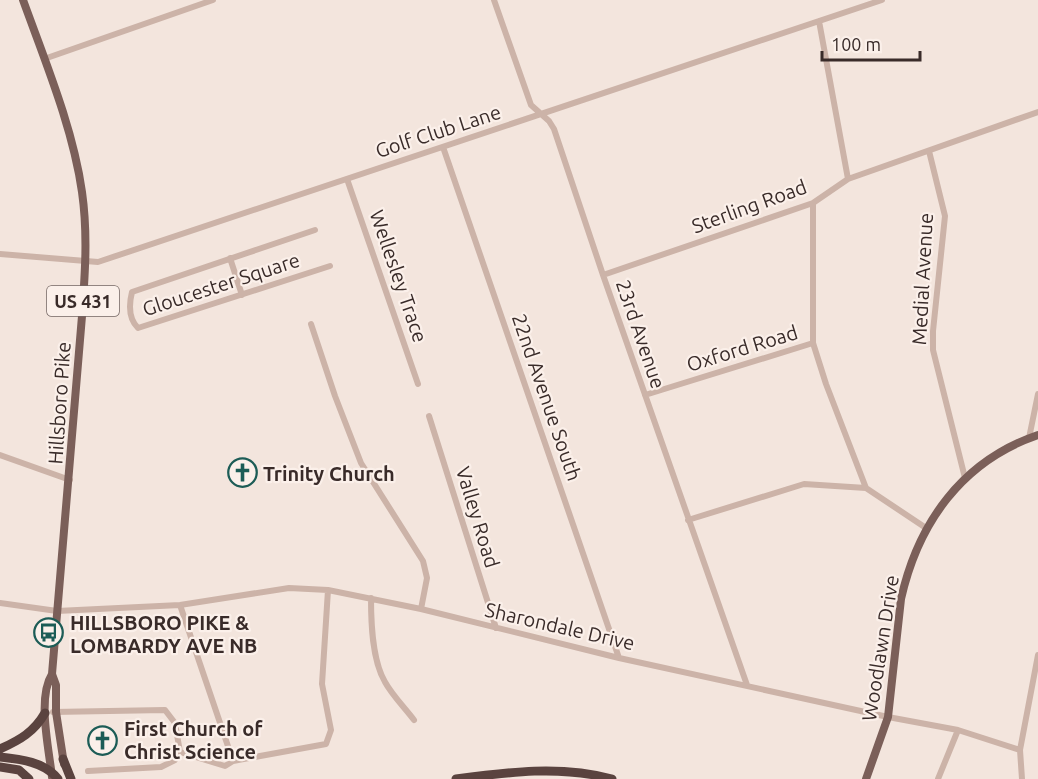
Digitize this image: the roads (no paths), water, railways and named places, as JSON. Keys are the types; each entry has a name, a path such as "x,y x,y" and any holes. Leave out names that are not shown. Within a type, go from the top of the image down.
{"highway":[{"path":"0,749 21,740 30,733 45,713"},
{"path":"0,757 23,760 54,776"},
{"path":"63,759 69,779"},
{"path":"0,767 19,770 28,779"},
{"path":"456,779 509,772 552,770 612,779"}],"main road":[{"name":"Hillsboro Pike","path":"23,0 75,156 83,203 86,261 70,480 52,674 56,685 56,712 63,759"},
{"name":"Woodlawn Drive","path":"866,779 888,717 905,580 926,528 943,502 965,478 995,456 1038,435"},
{"name":"Hillsboro Pike","path":"52,674 46,684 45,713 54,776"}],"street":[{"path":"44,59 213,0"},
{"name":"23rd Avenue","path":"494,0 531,105 554,129 747,685"},
{"name":"Golf Club Lane","path":"0,254 98,262 882,0"},
{"path":"819,21 848,179"},
{"name":"Sterling Road","path":"603,275 813,203 848,179 1038,112"},
{"name":"22nd Avenue South","path":"442,147 619,658"},
{"name":"Medial Avenue","path":"928,151 945,216 933,350 965,478"},
{"name":"Wellesley Trace","path":"347,179 418,384"},
{"path":"813,203 813,343 825,384 866,488"},
{"name":"Gloucester Square","path":"315,230 132,291 129,303 132,319 138,328 330,266"},
{"path":"230,258 242,296"},
{"path":"311,324 361,463 423,561 427,578 421,609"},
{"name":"Oxford Road","path":"645,395 813,343"},
{"path":"1029,438 1038,394"},
{"name":"Valley Road","path":"429,416 496,628"},
{"path":"0,454 70,480"},
{"path":"688,520 804,484 866,488 926,528"},
{"name":"Sharondale Drive","path":"0,603 57,611 180,605 289,588 328,590 421,609 619,658 888,717 958,730 1020,750"},
{"path":"180,752 225,766 233,761 326,744 331,730 322,684 328,590"},
{"path":"371,598 374,648 384,681 414,720"},
{"path":"180,605 233,761"},
{"path":"1022,779 1020,750 1038,655"},
{"path":"45,713 165,710 175,723 180,752 175,760 161,767 88,771"},
{"path":"938,779 958,730"}],"place":[{"name":"Trinity Church","path":"242,473"},
{"name":"HILLSBORO PIKE & LOMBARDY AVE NB","path":"49,633"},
{"name":"First Church of Christ Science","path":"103,740"}]}
